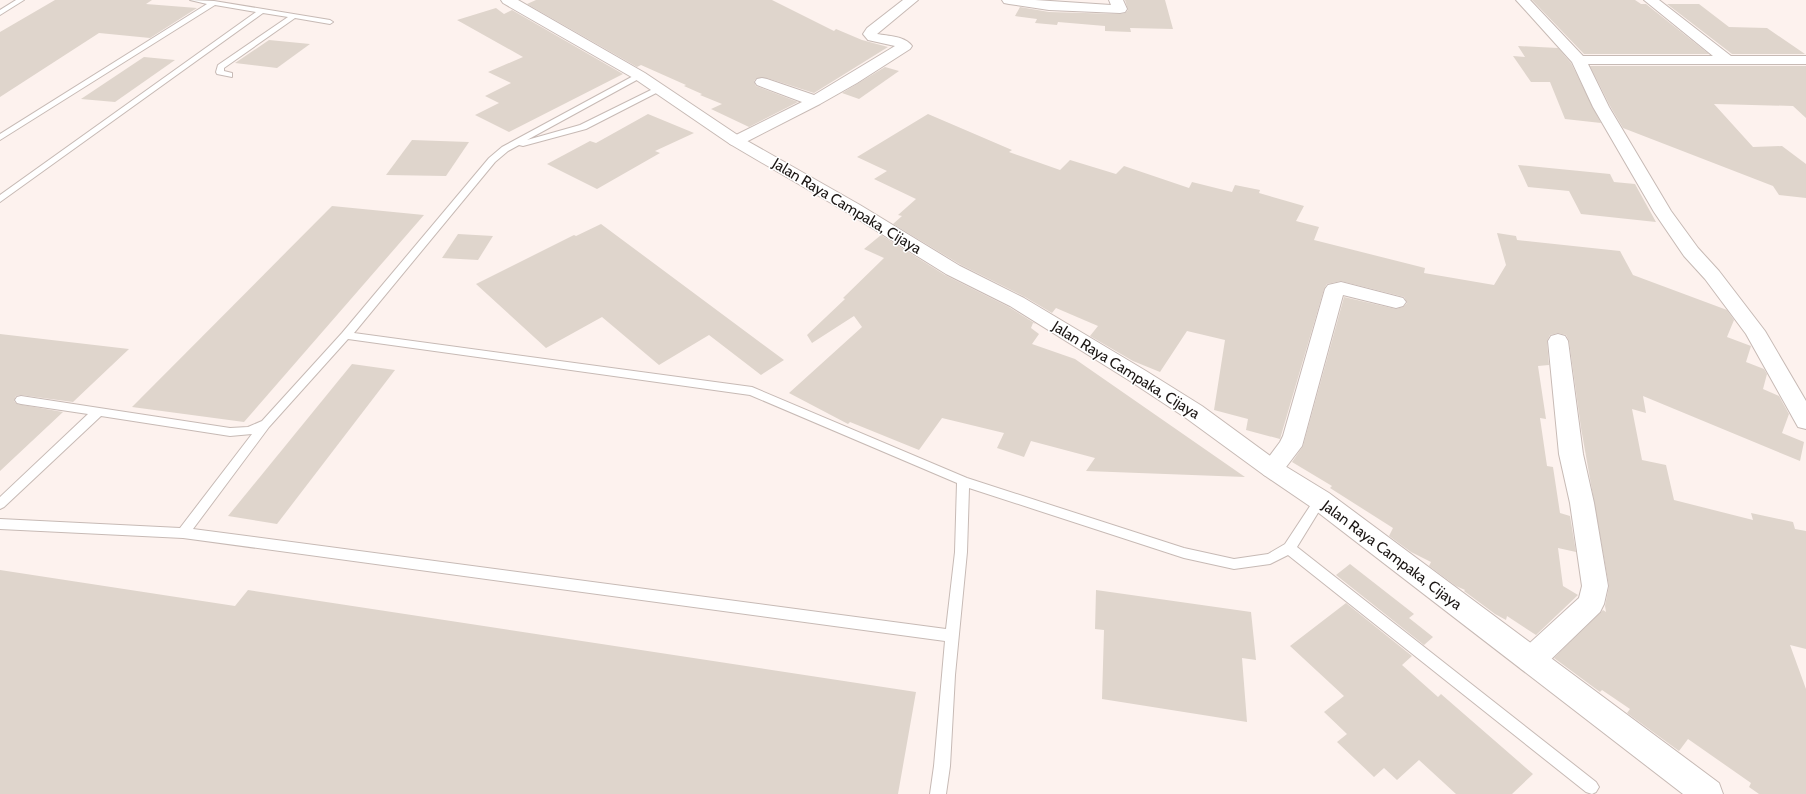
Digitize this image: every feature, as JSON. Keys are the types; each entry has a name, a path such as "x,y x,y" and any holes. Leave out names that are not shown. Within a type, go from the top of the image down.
{"street":[{"name":"Jalan Raya Campaka, Cijaya","path":"508,0 640,76 736,141 854,209 953,270 1017,302 1071,334 1194,412 1272,469 1320,500 1708,794"},
{"path":"736,141 815,102 905,46 898,42 873,37 870,34 911,0"},
{"path":"1010,0 1049,6 1120,9 1116,0"},
{"path":"1524,0 1579,60 1601,106 1663,212 1691,252 1712,275 1755,331 1806,421"},
{"path":"1651,0 1729,61"},
{"path":"1579,60 1806,60"},
{"path":"762,82 815,102"},
{"path":"1272,469 1290,446 1294,436 1335,289 1341,288 1396,302"},
{"path":"1531,660 1591,604 1595,586 1582,503 1571,454 1558,340"}],"lane":[{"path":"0,13 20,0"},
{"path":"193,0 330,22"},
{"path":"0,138 214,4"},
{"path":"0,199 262,11"},
{"path":"229,75 220,72 221,67 293,17"},
{"path":"183,533 266,424 346,335 492,160 505,149 640,76"},
{"path":"505,149 583,127 660,89"},
{"path":"346,335 752,391 963,481 1184,553 1234,564 1270,559 1289,548 1320,500"},
{"path":"21,400 230,432 249,431 266,424"},
{"path":"0,504 98,412"},
{"path":"938,794 961,552 963,481"},
{"path":"0,524 183,533 952,636"},
{"path":"1289,548 1590,787"}],"building":[{"path":"55,0 152,0 146,4 197,8 150,38 99,33 0,97 0,32"},
{"path":"536,0 772,0 834,31 836,29 862,40 888,47 814,93 767,78 757,78 754,81 756,86 798,102 749,127 711,109 722,104 700,95 702,94 684,86 686,85 641,65 637,67 527,4"},
{"path":"1125,0 1165,0 1173,29 1130,28 1131,32 1105,31 1105,26 1058,22 1057,25 1035,23 1037,19 1015,16 1020,7 1049,12 1120,14 1125,13 1128,10"},
{"path":"1532,0 1635,0 1641,4 1646,4 1709,54 1584,54"},
{"path":"1667,4 1699,4 1729,27 1767,28 1805,54 1732,54"},
{"path":"496,8 504,14 512,10 623,74 509,132 475,115 499,103 485,96 511,83 488,72 523,57 457,20"},
{"path":"269,40 310,44 277,68 235,63"},
{"path":"1518,46 1558,48 1571,63 1601,123 1565,119 1550,82 1531,82 1513,56 1525,57"},
{"path":"144,57 175,60 115,102 81,99"},
{"path":"1590,66 1806,66 1806,118 1793,106 1714,104 1753,147 1782,146 1806,164 1806,198 1779,195 1773,186 1623,128"},
{"path":"885,67 899,71 859,99 842,93"},
{"path":"648,114 694,133 655,151 660,153 597,189 547,164 590,141 596,143"},
{"path":"928,114 1012,150 1009,152 1060,170 1070,160 1116,174 1124,166 1189,188 1192,182 1232,192 1235,185 1260,190 1259,193 1304,206 1296,221 1319,227 1314,240 1425,268 1424,273 1494,285 1506,265 1497,233 1516,236 1517,240 1620,251 1633,275 1727,310 1734,320 1727,337 1751,346 1746,362 1764,369 1767,374 1763,389 1779,396 1789,414 1782,433 1804,442 1800,461 1643,396 1646,413 1632,409 1642,460 1666,465 1674,500 1753,520 1751,513 1793,522 1795,529 1806,531 1806,649 1790,645 1806,689 1806,794 1759,794 1749,787 1751,783 1688,739 1679,751 1627,713 1630,709 1602,690 1600,692 1554,658 1603,610 1606,612 1605,606 1609,586 1581,428 1569,341 1566,335 1558,333 1550,335 1547,341 1549,365 1538,366 1546,419 1540,418 1547,466 1553,467 1560,513 1570,516 1576,552 1558,548 1563,586 1578,595 1536,635 1507,616 1506,620 1495,614 1464,591 1465,590 1456,586 1429,566 1431,562 1411,552 1389,536 1393,528 1330,488 1332,486 1292,462 1303,446 1344,297 1396,309 1403,307 1407,303 1404,297 1341,281 1327,284 1324,289 1280,439 1246,430 1248,419 1214,410 1225,340 1187,331 1160,372 1133,361 1090,336 1098,326 1056,308 1052,313 1025,297 961,265 893,224 902,216 898,215 916,199 874,179 887,171 857,157"},
{"path":"412,140 469,142 446,176 386,175"},
{"path":"1518,165 1610,174 1614,182 1635,184 1656,222 1581,214 1569,191 1528,187"},
{"path":"332,206 424,215 244,422 132,407"},
{"path":"601,224 784,360 761,375 709,335 659,365 602,317 546,348 476,284 574,235 576,236"},
{"path":"458,234 493,236 478,260 442,258"},
{"path":"881,235 945,275 1009,307 1036,324 1033,323 1031,328 1039,334 1032,344 1075,359 1245,477 1086,471 1095,458 1031,441 1024,457 997,448 1004,433 942,418 919,450 850,422 848,424 789,393 862,327 854,316 812,343 807,335 845,299 843,298 884,258 864,249"},
{"path":"0,334 129,349 73,402 21,395 16,396 14,401 17,404 63,412 0,471"},
{"path":"352,364 395,370 277,524 228,516"},
{"path":"1350,564 1414,614 1409,618 1433,637 1424,645 1336,575"},
{"path":"0,570 235,606 248,590 916,692 898,794 0,794"},
{"path":"1096,590 1251,612 1256,660 1242,658 1247,722 1102,699 1104,630 1095,629"},
{"path":"1346,603 1412,656 1402,665 1438,697 1441,694 1533,774 1512,794 1456,794 1419,760 1397,780 1384,768 1374,777 1337,742 1347,734 1324,712 1344,696 1290,646"}]}
